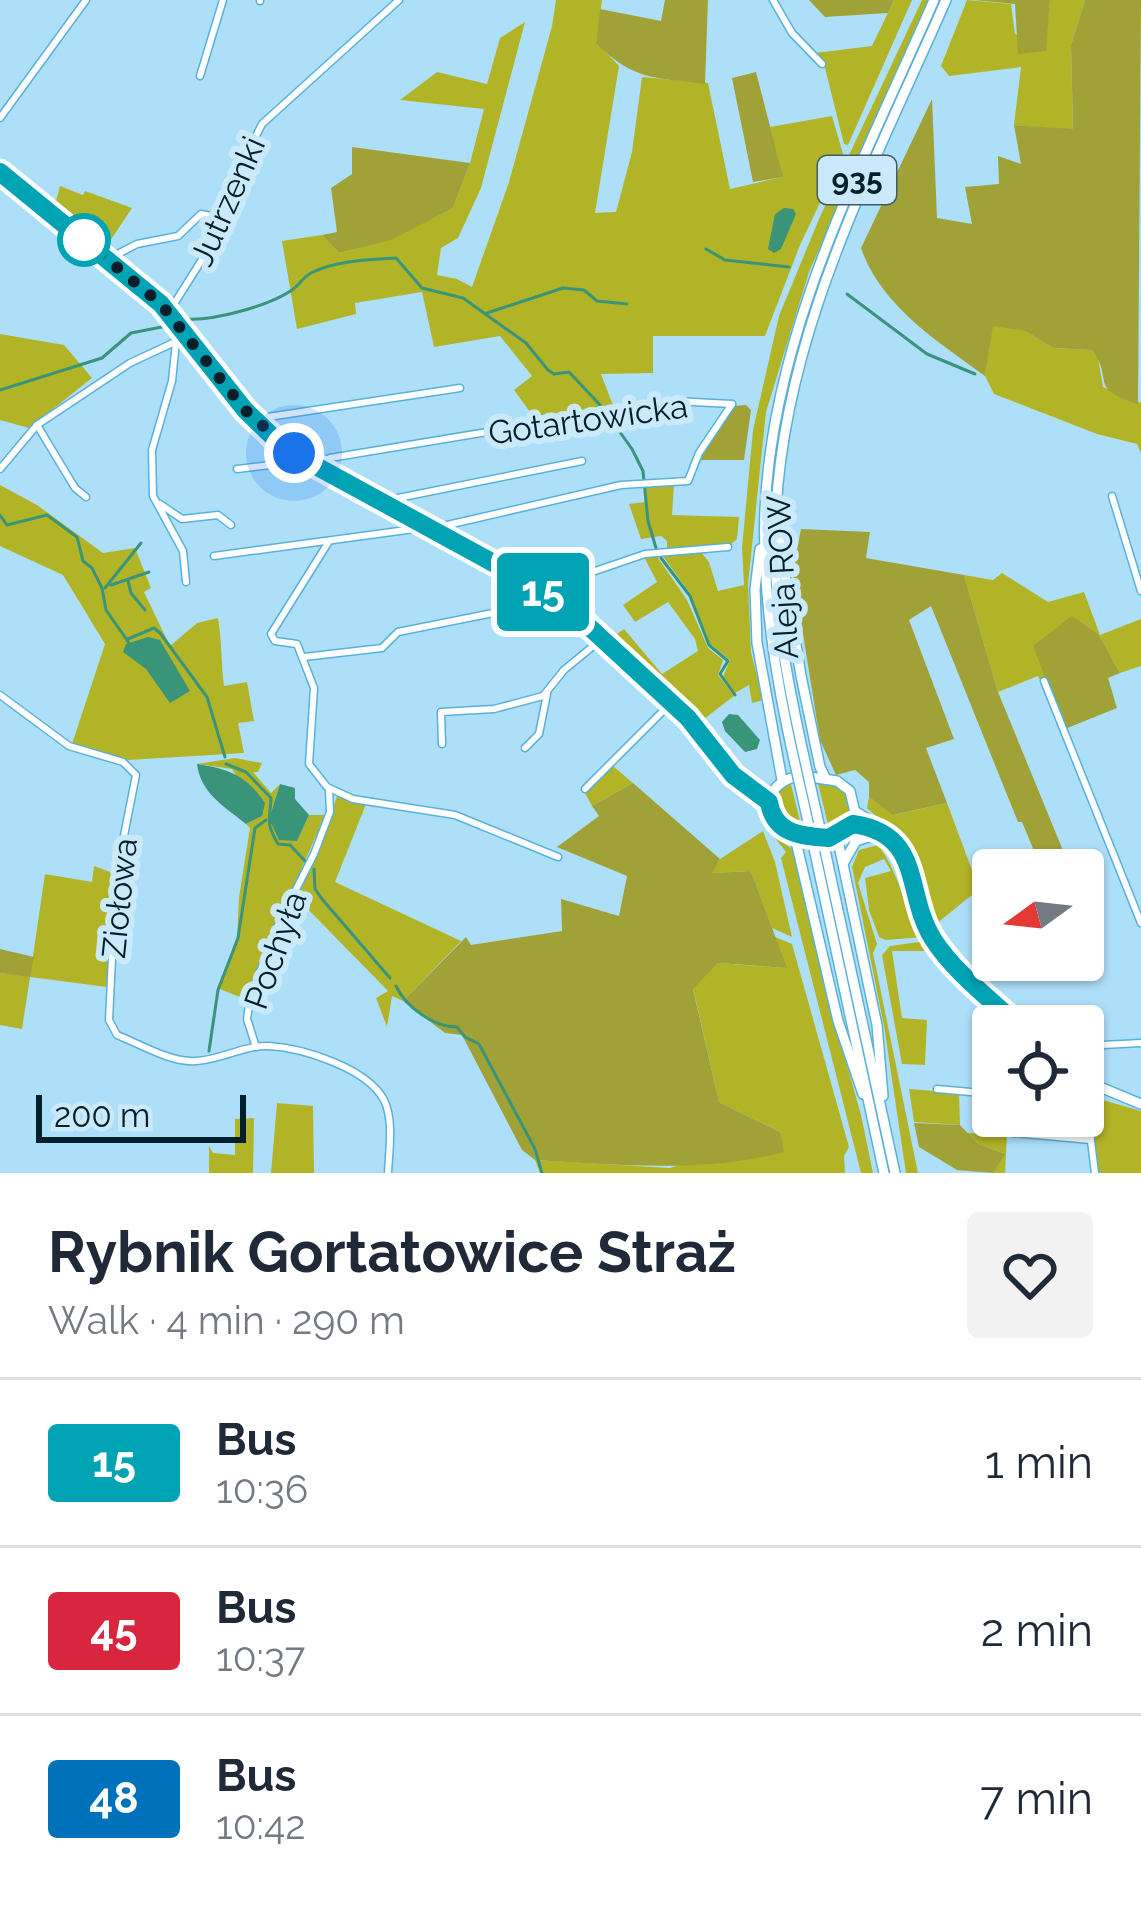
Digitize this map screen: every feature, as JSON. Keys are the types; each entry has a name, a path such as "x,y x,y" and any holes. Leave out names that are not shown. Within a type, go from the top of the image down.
{"main road":[{"name":"Aleja ROW","path":"895,1173 770,630 765,526 776,418 799,327 836,227 934,0"},
{"name":"Aleja ROW","path":"800,765 780,628 776,516 786,417 807,331 850,215 946,0"},
{"path":"0,172 169,312 257,422 299,456 545,593 603,638 672,702 740,780 771,796"},
{"path":"776,516 801,676 826,779"},
{"path":"765,526 755,575 755,622 782,780"},
{"path":"798,776 826,779 848,788 854,818 837,836 794,833 776,823 771,796 782,780 798,776"},
{"path":"854,818 887,836 908,862 934,940 996,1005"},
{"path":"794,833 844,1040 874,1125"},
{"path":"837,836 880,1042 883,1116"},
{"path":"842,870 847,851 856,841 887,836"},
{"name":"Aleja ROW","path":"820,854 884,1173"},
{"path":"1104,1089 1141,1105"}],"street":[{"path":"0,118 86,0"},
{"path":"200,76 223,0"},
{"name":"Jutrzenki","path":"169,312 225,218 240,168 262,124 399,0"},
{"path":"773,0 792,32 822,64"},
{"path":"108,260 137,244 178,236 201,214 225,218"},
{"path":"0,469 37,424 130,363 176,342 186,331"},
{"path":"176,342 172,381 152,450 153,496 183,551 186,583"},
{"name":"Gotartowicka","path":"257,422 460,388"},
{"name":"Gotartowicka","path":"316,466 330,458 674,401 732,404 699,452 688,481 621,485 436,531"},
{"path":"37,424 75,488 86,497"},
{"path":"238,469 295,462 299,456"},
{"path":"387,505 398,498 582,461"},
{"path":"1112,496 1141,591"},
{"path":"157,502 182,519 218,515 231,525"},
{"path":"214,556 414,529 419,522"},
{"path":"328,543 271,634 275,641 297,644 314,688 309,764 327,787 353,799 454,815 558,857"},
{"path":"304,657 382,648 398,632 493,613 557,584 645,554 728,547"},
{"path":"525,748 539,734 547,694 564,670 603,638"},
{"path":"1044,681 1141,923"},
{"path":"442,744 440,712 514,705 547,694"},
{"name":"Ziołowa","path":"0,695 69,746 123,762 136,775 116,876 109,1020 117,1035 193,1062 256,1047"},
{"path":"585,789 672,702"},
{"name":"Pochyła","path":"327,787 332,795 330,812 279,922 250,998 247,1019 256,1047 299,1052 370,1082 385,1101 389,1121 388,1173"},
{"path":"1104,1045 1141,1043"},
{"path":"937,1089 972,1092"},
{"path":"1057,1137 1091,1140"},
{"path":"1090,1137 1096,1173"}],"shaded area":[{"path":"556,0 602,0 596,42 619,66 595,213 616,212 632,152 642,77 708,83 730,189 782,177 770,127 832,116 843,154 800,245 765,336 653,336 653,373 601,374 614,408 535,419 514,390 532,376 500,336 434,347 422,292 355,303 356,314 297,329 282,241 322,235 339,253 388,240 453,208 484,109 400,100 437,72 487,84 500,38 525,22 481,188 458,238 441,248 437,275 472,287 509,182"},
{"path":"665,0 708,0 705,84 634,71 596,43 600,9 661,21"},
{"path":"809,0 894,0 888,13 825,17"},
{"path":"894,0 912,0 848,145 844,144 824,64 815,53 872,46"},
{"path":"922,0 929,0 809,272 766,412 748,584 751,652 763,700 752,703 749,685 735,693 723,677 730,660 709,643 689,592 662,555 701,552 718,591 744,585 742,548 753,430 779,316"},
{"path":"967,0 1011,4 1015,34 1045,49 1050,0 1085,0 1071,45 1073,130 1014,125 1021,67 949,76 941,66"},
{"path":"974,0 1050,0 1046,51 1018,54 1015,4"},
{"path":"1085,0 1141,0 1138,404 1107,388 1092,350 1053,348 1025,331 993,326 985,376 896,305 861,248 932,99 937,218 972,224 965,187 999,184 998,156 1021,164 1014,125 1073,129 1071,45"},
{"path":"756,72 783,177 753,182 732,78"},
{"path":"352,147 470,163 453,208 391,240 339,253 322,235 337,232 331,188 352,174"},
{"path":"60,186 132,208 106,247 54,209"},
{"path":"784,208 796,214 781,249 774,253 768,249 775,214"},
{"path":"992,325 1025,331 1053,348 1092,350 1103,387 1141,403 1141,453 1137,444 1097,434 994,394 985,376"},
{"path":"0,334 64,345 92,378 29,428 0,420"},
{"path":"746,405 751,410 744,460 700,460 733,406"},
{"path":"674,484 672,515 739,517 737,539 730,545 659,550 667,548 661,536 641,539 629,504 645,502 644,486"},
{"path":"0,485 37,505 103,553 135,548 151,588 144,592 170,646 197,623 218,618 224,686 247,682 254,721 238,723 244,753 128,760 72,744 105,644 63,575 0,546"},
{"path":"801,529 870,532 866,558 964,575 998,692 1062,849 1033,849 1018,822 931,606 909,620 954,739 926,748 947,803 893,815 869,797 869,782 855,770 836,775 820,740 793,572"},
{"path":"656,555 687,600 708,648 723,660 718,675 734,696 700,722 610,639 624,629 662,674 698,651 695,639 668,602 635,622 623,605 657,582 644,557"},
{"path":"1002,573 1048,602 1084,592 1100,635 1141,619 1141,666 1120,673 1099,635 1033,646 1048,676 998,692 964,575 993,580"},
{"path":"1072,616 1099,635 1120,673 1108,678 1117,708 1065,729 1033,646"},
{"path":"148,637 160,640 190,691 170,703 146,669 123,652 126,644"},
{"path":"729,714 738,715 760,740 757,749 745,752 725,731 722,722"},
{"path":"235,758 262,763 253,772 271,793 280,784 269,819 297,841 309,815 325,815 245,999 217,988 237,940 250,828 246,824 262,816 232,769 197,764"},
{"path":"197,764 244,780 265,803 262,816 246,824 208,791"},
{"path":"613,766 633,783 592,806 585,793"},
{"path":"790,780 802,830 785,823 775,811 774,798"},
{"path":"633,783 720,859 712,873 751,871 787,968 718,963 693,989 719,1102 780,1132 784,1152 692,1165 535,1160 522,1150 462,1035 445,1033 403,1001 466,937 471,945 562,931 561,899 619,916 627,876 557,847 599,816 592,806"},
{"path":"818,783 836,786 848,796 851,815 843,828 830,833"},
{"path":"280,784 295,788 295,799 309,815 297,841 279,840 269,819"},
{"path":"337,796 366,804 335,882 461,941 403,1001 392,996 387,1027 376,998 388,991 297,898"},
{"path":"869,797 894,815 947,803 972,870 972,895 935,925 906,844 867,808"},
{"path":"763,831 792,937 772,928 751,871 711,873 720,859"},
{"path":"775,838 796,851 873,1173 861,1173 781,858 786,852"},
{"path":"878,845 891,867 922,937 879,937 865,878 891,871 884,859 865,867 858,883 877,944 873,953 918,1173 906,1173 884,1026 852,867 859,850"},
{"path":"94,866 113,873 107,987 30,977 22,1029 0,1025 0,973 30,976 45,874 92,882"},
{"path":"775,937 792,944 849,1147 845,1173 540,1173 535,1160 670,1168 780,1132 719,1102 693,988 718,963 786,968"},
{"path":"926,941 931,951 892,951 902,1018 927,1020 925,1065 902,1064 882,955 890,946"},
{"path":"0,949 34,957 30,977 0,973"},
{"path":"909,1089 959,1093 960,1125 914,1122"},
{"path":"1104,1100 1141,1111 1141,1173 1099,1173 1094,1137 1104,1137"},
{"path":"277,1103 313,1106 314,1173 271,1173"},
{"path":"254,1118 253,1173 209,1173 209,1146 213,1153 235,1155 235,1119"},
{"path":"914,1123 960,1125 978,1144 1006,1154 993,1173 957,1170 919,1147"},
{"path":"967,1133 972,1137 1007,1137 1006,1154 978,1144"},
{"path":"1006,1154 1005,1173 993,1173"}],"waterway":[{"path":"706,249 725,260 789,267"},
{"path":"186,319 255,307 333,265 396,258 422,288 463,298 526,343 548,370 569,372 602,407 643,471 656,548"},
{"path":"487,313 563,288 584,290 597,301 627,304"},
{"path":"847,294 927,354 975,374"},
{"path":"0,390 102,358 131,333 172,325"},
{"path":"0,515 7,525 47,515 77,537 83,561 102,588 106,610 129,643"},
{"path":"105,588 141,543"},
{"path":"661,558 690,596 709,645 728,661 720,674 735,695"},
{"path":"111,585 149,572"},
{"path":"128,581 145,610"},
{"path":"128,639 154,628 160,633 207,697 225,757"},
{"path":"226,764 246,772 271,798 270,826 278,844 290,845 305,861"},
{"path":"209,1051 218,990 238,938 255,828 266,820"},
{"path":"314,869 315,889 390,978"},
{"path":"396,986 421,1014 457,1027 479,1044 535,1149 542,1173"}],"bus line":[{"name":"15","path":"0,172 161,304 195,341 245,410 280,443 573,612 699,729 733,775 769,802 771,815 782,829 829,838 853,824 887,835 908,862 934,940 996,1005"}],"route":[{"path":"84,240 178,321 245,410 294,453"}]}
